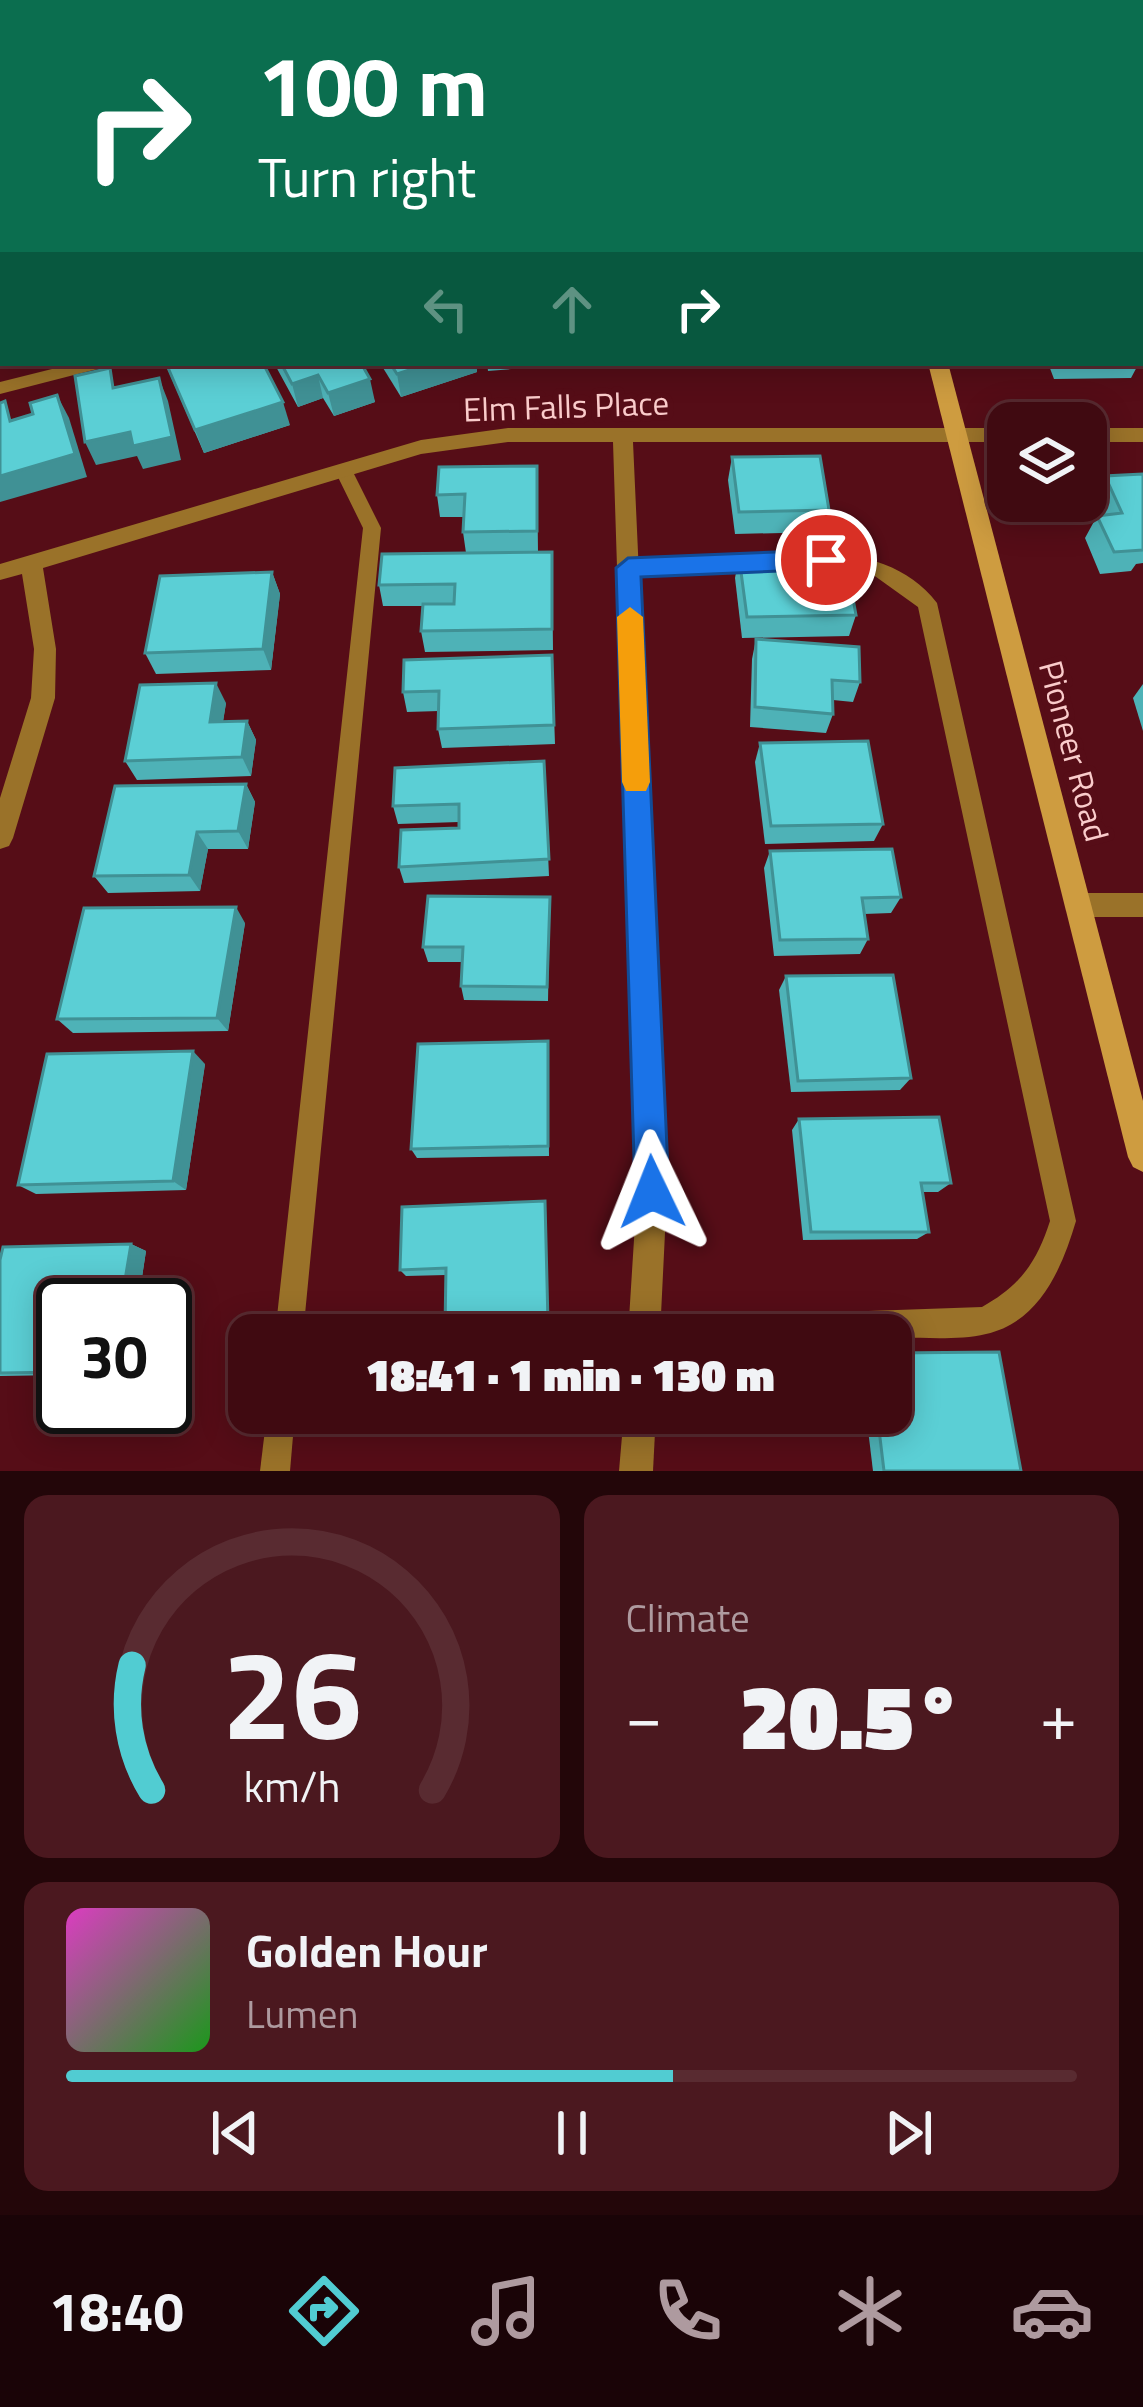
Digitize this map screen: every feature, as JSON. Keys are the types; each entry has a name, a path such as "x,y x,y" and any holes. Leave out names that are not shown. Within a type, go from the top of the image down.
{"main road":[{"name":"Pioneer Road","path":"939,366 1143,1156"}],"street":[{"path":"623,434 652,1192 645,1314"},
{"name":"Elm Falls Place","path":"0,572 422,447 508,435 987,435"},
{"path":"1107,435 1143,435"},
{"path":"0,838 43,698 45,649 31,563"},
{"path":"1081,905 1143,905"},
{"path":"637,1471 639,1434"}],"lane":[{"path":"0,388 87,366"},
{"path":"291,1314 372,528 344,471"},
{"path":"628,568 868,562 902,580 927,603 1064,1221 1050,1269 1024,1300 986,1321 912,1324"},
{"path":"275,1471 279,1434"}],"building":[{"path":"167,366 265,366 283,402 195,430"},
{"path":"283,366 363,366 370,379 328,393 318,375 292,384"},
{"path":"392,366 422,366 397,374"},
{"path":"110,368 113,388 159,378 172,437 133,446 130,432 85,442 75,376"},
{"path":"57,395 75,454 0,476 0,403 5,401 10,421 33,414 30,403"},
{"path":"820,456 829,510 739,512 732,457"},
{"path":"537,466 537,531 463,532 465,494 437,495 439,467"},
{"path":"1143,474 1143,550 1114,552 1100,522 1107,522 1107,515 1122,513 1107,476"},
{"path":"552,552 552,629 421,631 423,604 454,604 455,584 379,585 382,554"},
{"path":"845,555 856,615 747,617 739,557"},
{"path":"272,572 263,649 145,653 160,576"},
{"path":"756,639 859,647 860,682 832,680 833,714 755,707"},
{"path":"552,655 554,725 438,729 439,691 403,692 404,660"},
{"path":"216,683 210,722 247,721 242,757 125,761 140,685"},
{"path":"868,741 883,824 771,826 760,743"},
{"path":"544,761 549,859 399,867 401,830 459,828 459,804 393,806 395,768"},
{"path":"246,784 238,831 197,832 189,875 94,876 115,786"},
{"path":"892,849 901,897 862,898 868,939 780,940 770,851"},
{"path":"428,896 550,897 547,987 461,986 463,947 423,947"},
{"path":"236,907 217,1018 57,1019 84,908"},
{"path":"893,975 911,1078 798,1081 786,976"},
{"path":"548,1041 548,1146 411,1149 418,1044"},
{"path":"193,1051 173,1181 18,1185 47,1054"},
{"path":"939,1117 951,1183 921,1183 929,1232 811,1232 799,1119"},
{"path":"545,1201 548,1314 445,1314 446,1268 400,1270 402,1207"},
{"path":"131,1244 125,1278 36,1278 36,1372 0,1373 3,1247"},
{"path":"999,1352 1021,1471 884,1471 880,1434 912,1434 912,1353"}],"slow traffic":[{"path":"630,617 636,782"}],"route":[{"path":"652,1192 628,568 826,560"}]}
